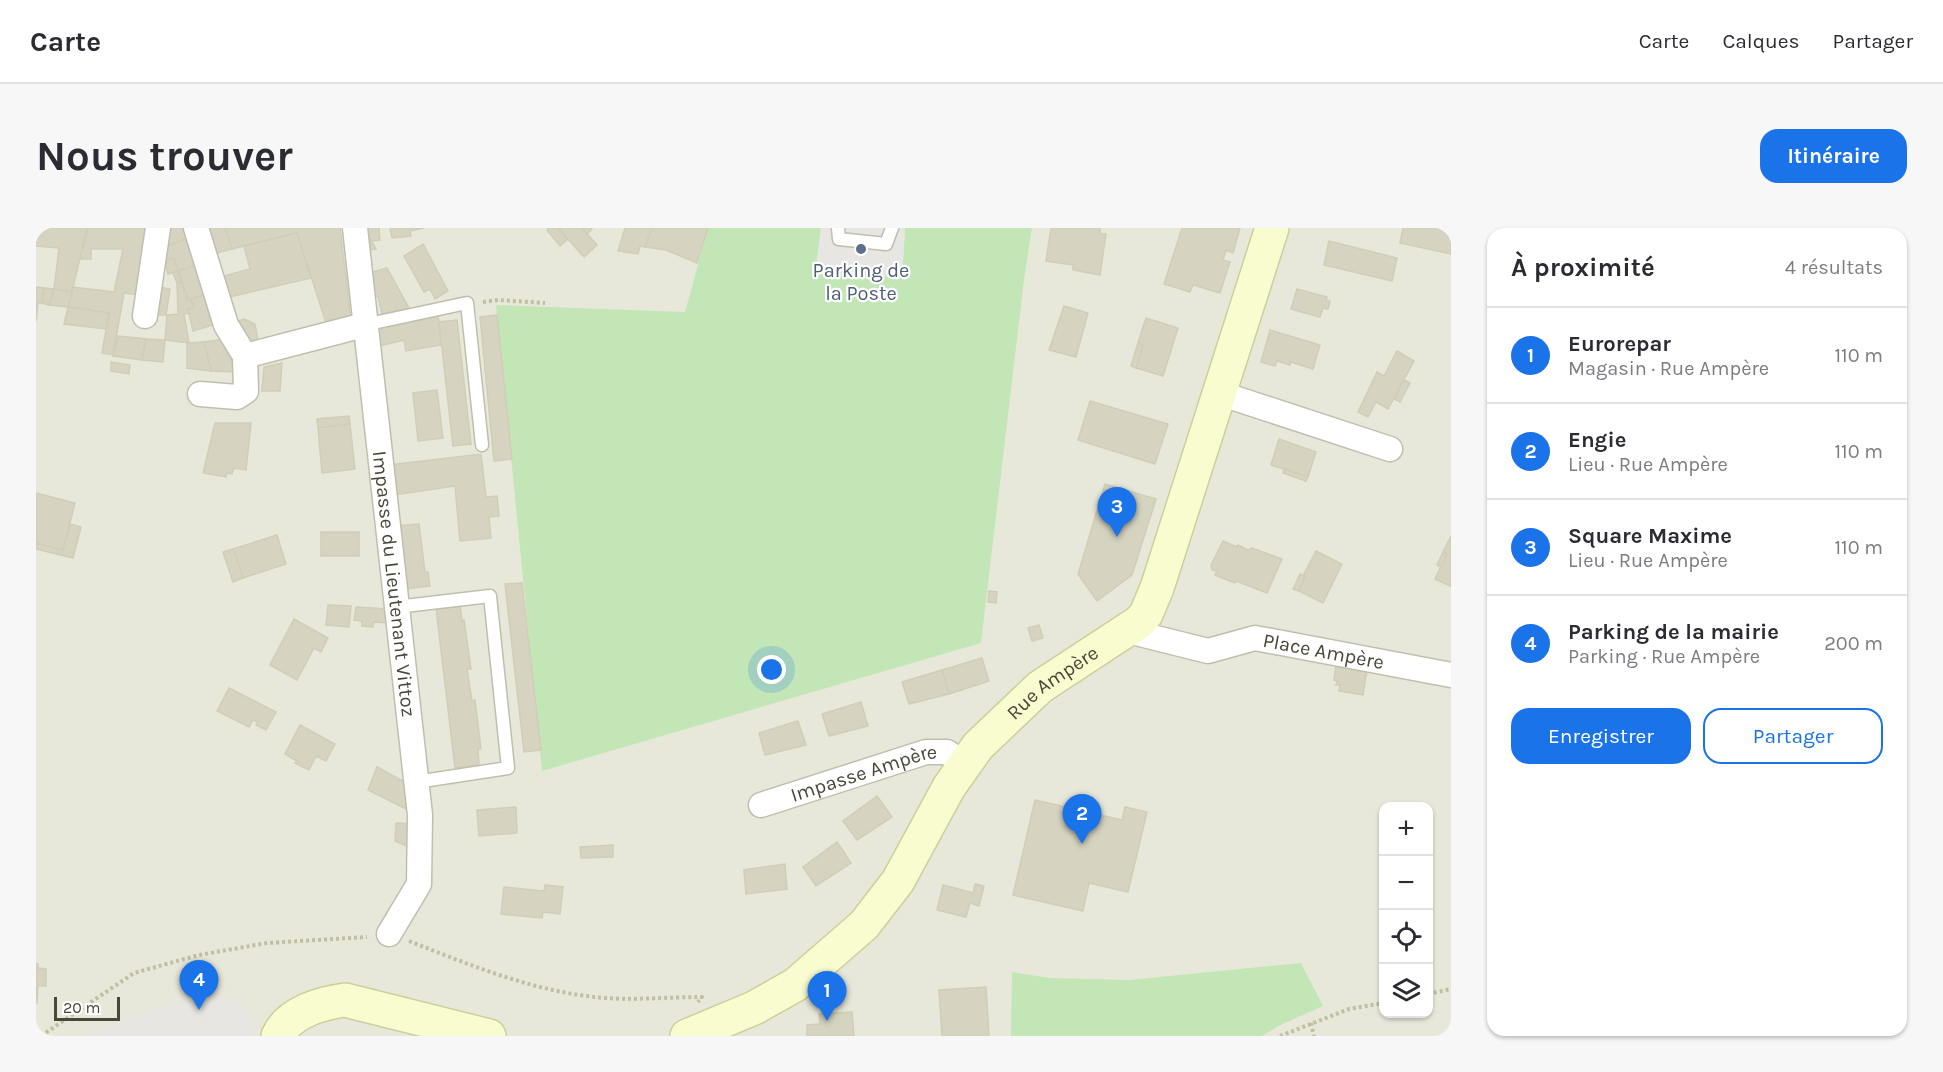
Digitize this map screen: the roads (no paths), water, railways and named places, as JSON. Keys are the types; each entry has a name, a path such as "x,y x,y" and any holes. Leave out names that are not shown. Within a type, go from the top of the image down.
{"street":[{"path":"146,316 158,228"},
{"path":"196,228 226,325 245,356 246,391 237,397 200,394"},
{"name":"Impasse du Lieutenant Vittoz","path":"355,228 420,815 419,884 389,934"},
{"name":"Rue Ampère","path":"688,1036 754,1008 795,986 864,925 898,881 950,787 978,746 1040,687 1128,631 1146,614 1154,596 1272,228"},
{"path":"245,356 364,325"},
{"path":"1219,393 1390,449"},
{"name":"Place Ampère","path":"1128,631 1208,651 1255,638 1451,675"},
{"name":"Impasse Ampère","path":"761,805 926,752 947,752 965,765"},
{"path":"278,1036 281,1030 299,1015 321,1003 345,1000 489,1036"}],"lane":[{"path":"837,228 838,239 886,244 892,228"},
{"path":"364,325 467,303 482,445"},
{"path":"396,608 490,596 508,768 416,782"}],"place":[{"name":"Parking de la Poste","path":"861,249"},
{"name":"Square Maxime","path":"1117,537"},
{"name":"Engie","path":"1082,844"},
{"name":"Parking de la mairie","path":"199,1010"},
{"name":"Eurorepar","path":"827,1021"}]}
